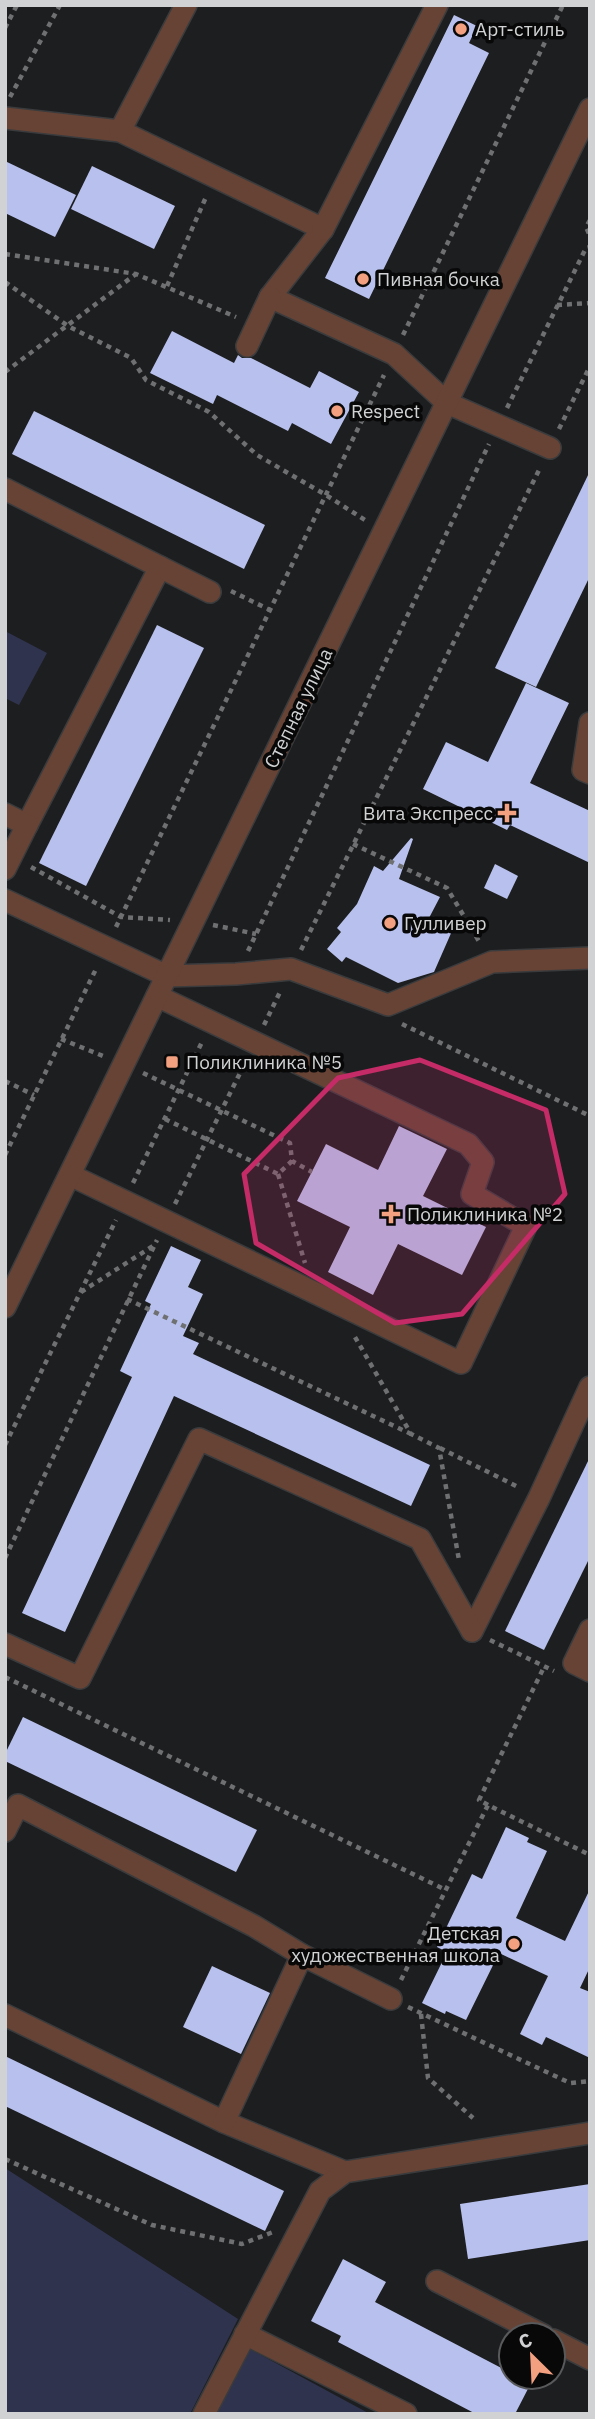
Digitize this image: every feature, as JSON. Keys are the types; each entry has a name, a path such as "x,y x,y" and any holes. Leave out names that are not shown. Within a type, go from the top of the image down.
{"street":[{"path":"120,131 186,5"},
{"path":"247,346 270,297 323,229 437,5"},
{"name":"Степная улица","path":"5,1307 590,108"},
{"path":"5,118 120,131 323,229"},
{"path":"270,297 394,354 447,403 550,448"},
{"path":"5,489 210,592"},
{"path":"8,863 160,567"},
{"path":"590,723 583,770 590,773"},
{"path":"5,814 27,825"},
{"path":"5,900 167,976 291,969 388,1004 492,962 590,958"},
{"path":"70,1175 461,1363 526,1226 472,1194 483,1162 468,1143 157,996"},
{"path":"472,1631 590,1387"},
{"path":"5,1644 80,1678 199,1439 420,1539 472,1631"},
{"path":"590,1630 574,1663 590,1671"},
{"path":"5,1831 18,1805 391,1999"},
{"path":"224,2122 302,1955"},
{"path":"5,2015 224,2122 345,2172"},
{"path":"204,2414 320,2191 345,2172 590,2133"},
{"path":"437,2281 516,2321"},
{"path":"245,2334 406,2414"},
{"path":"567,2347 590,2359"}],"path":[{"path":"5,28 17,5"},
{"path":"21,102 8,101 60,5"},
{"path":"5,1155 563,5"},
{"path":"167,286 214,178"},
{"path":"590,220 586,227 590,236"},
{"path":"236,974 498,425 586,248 590,247"},
{"path":"5,254 136,274 256,327"},
{"path":"5,372 136,274"},
{"path":"5,282 68,326 131,358 146,380 209,412 257,455 326,495 383,533"},
{"path":"557,305 590,303"},
{"path":"353,844 447,888 492,962"},
{"path":"8,863 121,917 193,921 256,934"},
{"path":"391,1018 590,1116"},
{"path":"5,1445 212,1022"},
{"path":"61,1039 124,1064 290,1143 292,1161"},
{"path":"5,1082 34,1095"},
{"path":"164,1119 278,1174 314,1293"},
{"path":"292,1161 312,1172"},
{"path":"278,1174 292,1161"},
{"path":"80,1293 155,1245"},
{"path":"128,1299 539,1497"},
{"path":"335,1302 411,1434"},
{"path":"439,1448 460,1566"},
{"path":"472,1631 556,1672"},
{"path":"544,1667 479,1800 590,1855"},
{"path":"5,1677 446,1890"},
{"path":"488,1805 391,1999 570,2083 590,2081"},
{"path":"421,2014 428,2078 473,2118"},
{"path":"5,2159 152,2225 242,2244 303,2221"}],"highlighted area":[{"path":"420,1060 546,1110 565,1194 462,1314 395,1323 256,1243 244,1174 338,1078"}],"shaded area":[{"path":"5,631 47,653 19,705 5,698"},
{"path":"5,2168 238,2319 190,2414 5,2414"},
{"path":"250,2349 370,2414 216,2414"}],"building":[{"path":"454,15 477,26 469,43 489,53 369,299 325,278"},
{"path":"5,161 76,195 55,237 5,213"},
{"path":"92,166 175,206 154,249 71,209"},
{"path":"172,331 234,363 238,355 251,358 310,388 319,371 359,392 331,444 292,423 288,431 217,395 213,404 150,373"},
{"path":"34,411 265,525 244,569 12,454"},
{"path":"590,471 590,576 536,687 495,668"},
{"path":"157,625 204,648 86,886 39,863"},
{"path":"526,683 569,703 530,783 590,811 590,863 510,825 507,830 423,789 446,742 488,762"},
{"name":"Гулливер","path":"411,838 413,839 399,879 440,897 429,918 452,931 434,972 398,983 346,957 342,962 327,949 341,932 337,928 357,904 374,866 383,871"},
{"path":"495,864 518,876 507,899 484,888"},
{"name":"Поликлиника №2","path":"399,1126 447,1149 423,1196 486,1227 462,1275 398,1244 373,1295 328,1272 350,1227 297,1201 326,1144 378,1170"},
{"path":"171,1246 201,1260 188,1287 203,1294 183,1336 199,1343 193,1354 430,1465 411,1506 174,1396 65,1632 22,1613 132,1377 120,1371 151,1304 145,1301"},
{"path":"590,1457 590,1557 544,1650 505,1631"},
{"path":"23,1717 257,1830 236,1872 5,1761 5,1754"},
{"name":"Детская художественная школа","path":"506,1827 529,1838 527,1842 547,1851 516,1918 565,1941 590,1889 590,1967 580,1988 590,1992 590,2058 546,2037 542,2045 520,2034 548,1976 499,1953 466,2020 422,2003 447,1952 437,1947 472,1874 482,1879"},
{"path":"212,1966 270,1993 241,2054 183,2027"},
{"path":"5,2056 284,2191 265,2231 5,2106"},
{"path":"590,2184 590,2240 468,2259 460,2204"},
{"path":"343,2259 386,2282 375,2302 497,2366 497,2391 527,2391 515,2414 476,2414 338,2342 341,2336 311,2321"}],"place":[{"name":"Арт-стиль","path":"461,29"},
{"name":"Пивная бочка","path":"363,279"},
{"name":"Respect","path":"337,411"},
{"name":"Вита Экспресс","path":"507,813"},
{"name":"Гулливер","path":"390,923"},
{"name":"Поликлиника №5","path":"172,1062"},
{"name":"Поликлиника №2","path":"391,1214"},
{"name":"Детская художественная школа","path":"514,1944"}]}
